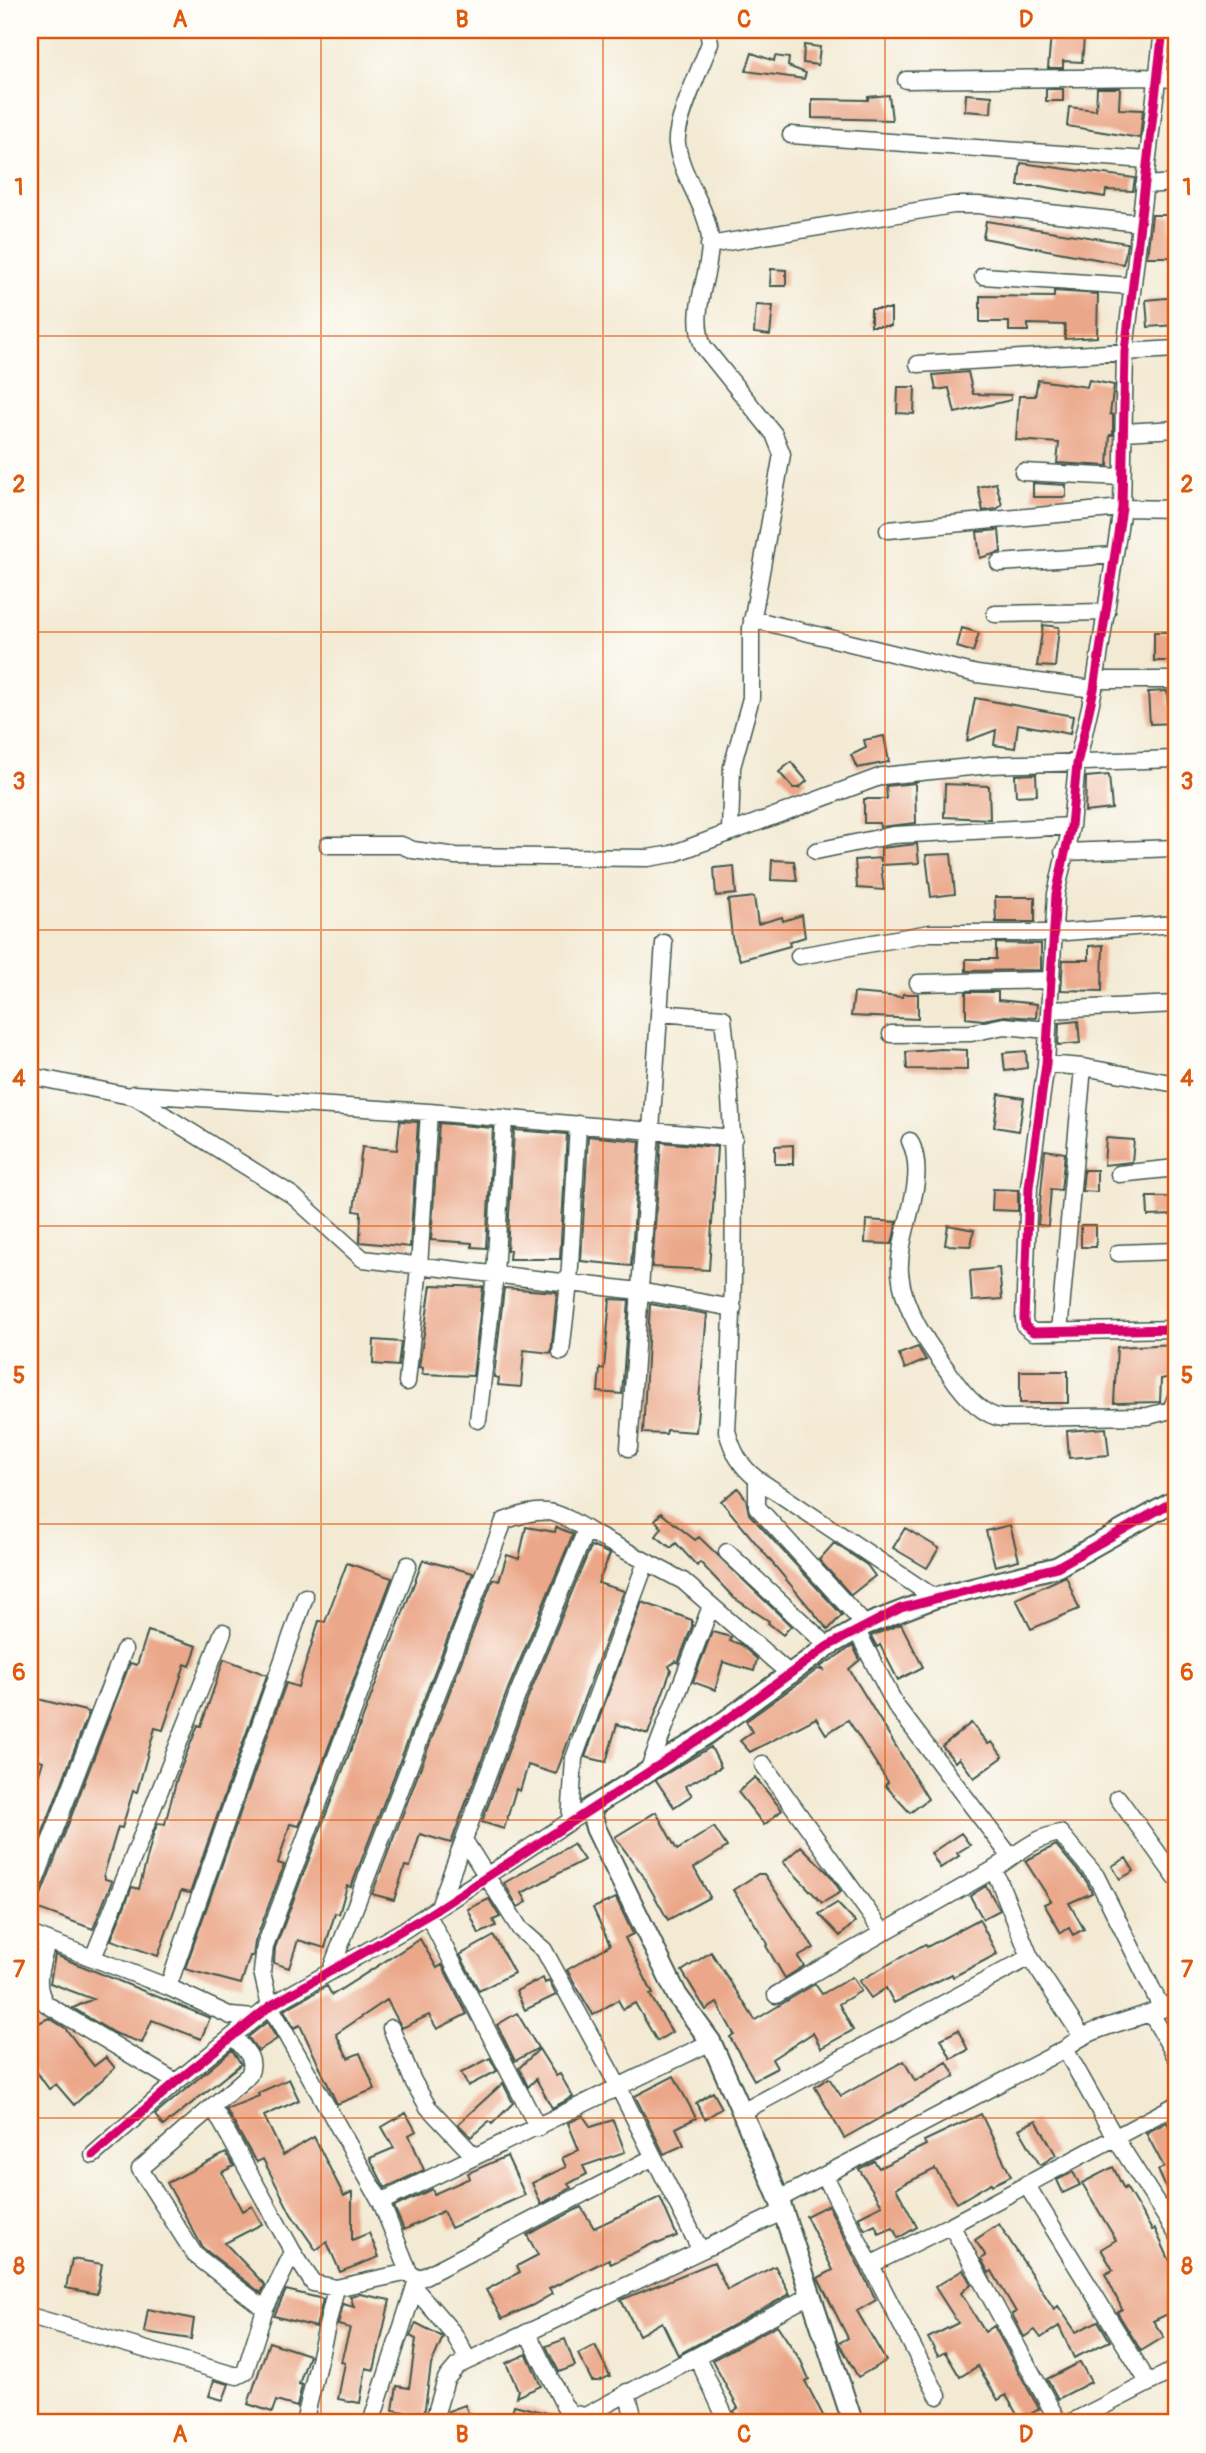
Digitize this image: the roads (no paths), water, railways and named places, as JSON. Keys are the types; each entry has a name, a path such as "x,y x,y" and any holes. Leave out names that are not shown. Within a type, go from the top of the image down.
{"street":[{"path":"708,30 710,43 676,134 676,142 708,229 709,245 697,313 698,334 703,346 774,434 782,454 752,619 751,698 732,767 730,832"},
{"path":"1163,30 1125,351 1122,508 1095,684 1077,764 1071,825 1063,852 1052,933 1052,980 1046,1064 1029,1187 1024,1319 1025,1326 1033,1332 1176,1329"},
{"path":"906,80 1158,77 1176,80"},
{"path":"791,135 1147,160"},
{"path":"1144,185 1176,183"},
{"path":"709,245 953,205 978,205 1139,223"},
{"path":"983,276 1132,286"},
{"path":"918,364 1176,349"},
{"path":"1124,432 1176,429"},
{"path":"1023,472 1122,477"},
{"path":"888,530 1122,508 1176,509"},
{"path":"999,564 1115,555"},
{"path":"995,614 1107,611"},
{"path":"752,619 969,673 1095,684 1176,680"},
{"path":"328,845 401,845 413,850 456,856 648,858 671,854 882,776 990,765 1176,759"},
{"path":"816,851 893,835 1071,825"},
{"path":"1063,852 1176,848"},
{"path":"799,956 930,933 1052,933 1176,924"},
{"path":"629,1448 664,943"},
{"path":"918,983 1052,980"},
{"path":"1050,1010 1176,1004"},
{"path":"659,1013 723,1018 734,1138 733,1308 727,1431 742,1468 934,1598"},
{"path":"891,1034 971,1033 1004,1026 1048,1030"},
{"path":"1046,1064 1083,1067 1176,1084"},
{"path":"1059,1332 1083,1067"},
{"path":"30,1076 128,1093 429,1111 734,1138"},
{"path":"128,1093 292,1195 363,1259 639,1291 733,1308"},
{"path":"407,1382 419,1267 429,1111"},
{"path":"478,1420 495,1275 504,1118"},
{"path":"561,1352 569,1283 578,1124"},
{"path":"910,1140 917,1164 900,1275 918,1328 965,1395 990,1415 1002,1419 1148,1416 1171,1410 1176,1397"},
{"path":"1119,1174 1176,1168"},
{"path":"1118,1253 1176,1251"},
{"path":"757,1479 757,1507 861,1628 896,1706 1010,1856"},
{"path":"93,2155 176,2082 270,2006 434,1911 791,1675 828,1646 861,1628 934,1598 1057,1567 1176,1500"},
{"path":"330,1972 503,1521 528,1512 558,1512 683,1581 791,1675"},
{"path":"538,2128 434,1911 464,1840 518,1693 582,1538 592,1533"},
{"path":"727,1552 828,1646"},
{"path":"570,1822 574,1758 646,1562"},
{"path":"408,1565 265,1946 262,1972 270,2006 382,2202 414,2281 454,2334 468,2360"},
{"path":"168,1987 305,1597"},
{"path":"648,1771 711,1606"},
{"path":"93,1958 223,1632"},
{"path":"30,1894 124,1650"},
{"path":"764,1764 882,1931"},
{"path":"1118,1798 1176,1878"},
{"path":"590,1808 596,1829 677,1995 710,2042 742,2112 780,2205 853,2423"},
{"path":"776,1995 882,1931 994,1869 1010,1856 1046,1836 1060,1833 1068,1839 1096,1877 1176,2057"},
{"path":"464,1840 520,1929 544,1950 617,2084 700,2249"},
{"path":"994,1869 1030,1956 1081,2035"},
{"path":"30,1934 168,1987 231,2016 254,2018"},
{"path":"47,1942 37,1984 46,2004 176,2082"},
{"path":"742,2112 1030,1956"},
{"path":"433,2423 450,2371 468,2360 700,2249 780,2205 825,2176 1065,2049 1081,2035 1157,2012 1176,2001"},
{"path":"391,2028 413,2081 429,2107 474,2156"},
{"path":"233,2036 251,2056 252,2068 249,2075 144,2162 141,2175 195,2255 265,2309"},
{"path":"382,2202 474,2156 538,2128 617,2084 710,2042"},
{"path":"1065,2049 1114,2136 1176,2233"},
{"path":"870,2265 1176,2105"},
{"path":"213,2107 313,2283 336,2288 414,2281 652,2158"},
{"path":"825,2176 938,2396"},
{"path":"1026,2184 1148,2382"},
{"path":"951,2225 1059,2423"},
{"path":"30,2316 237,2376 244,2372 265,2309 293,2252"},
{"path":"371,2423 414,2281"},
{"path":"304,2423 336,2288"},
{"path":"527,2332 564,2405 577,2420 809,2296"},
{"path":"697,2357 728,2423"},
{"path":"1070,2423 1176,2369"},
{"path":"627,2392 635,2423"}]}
